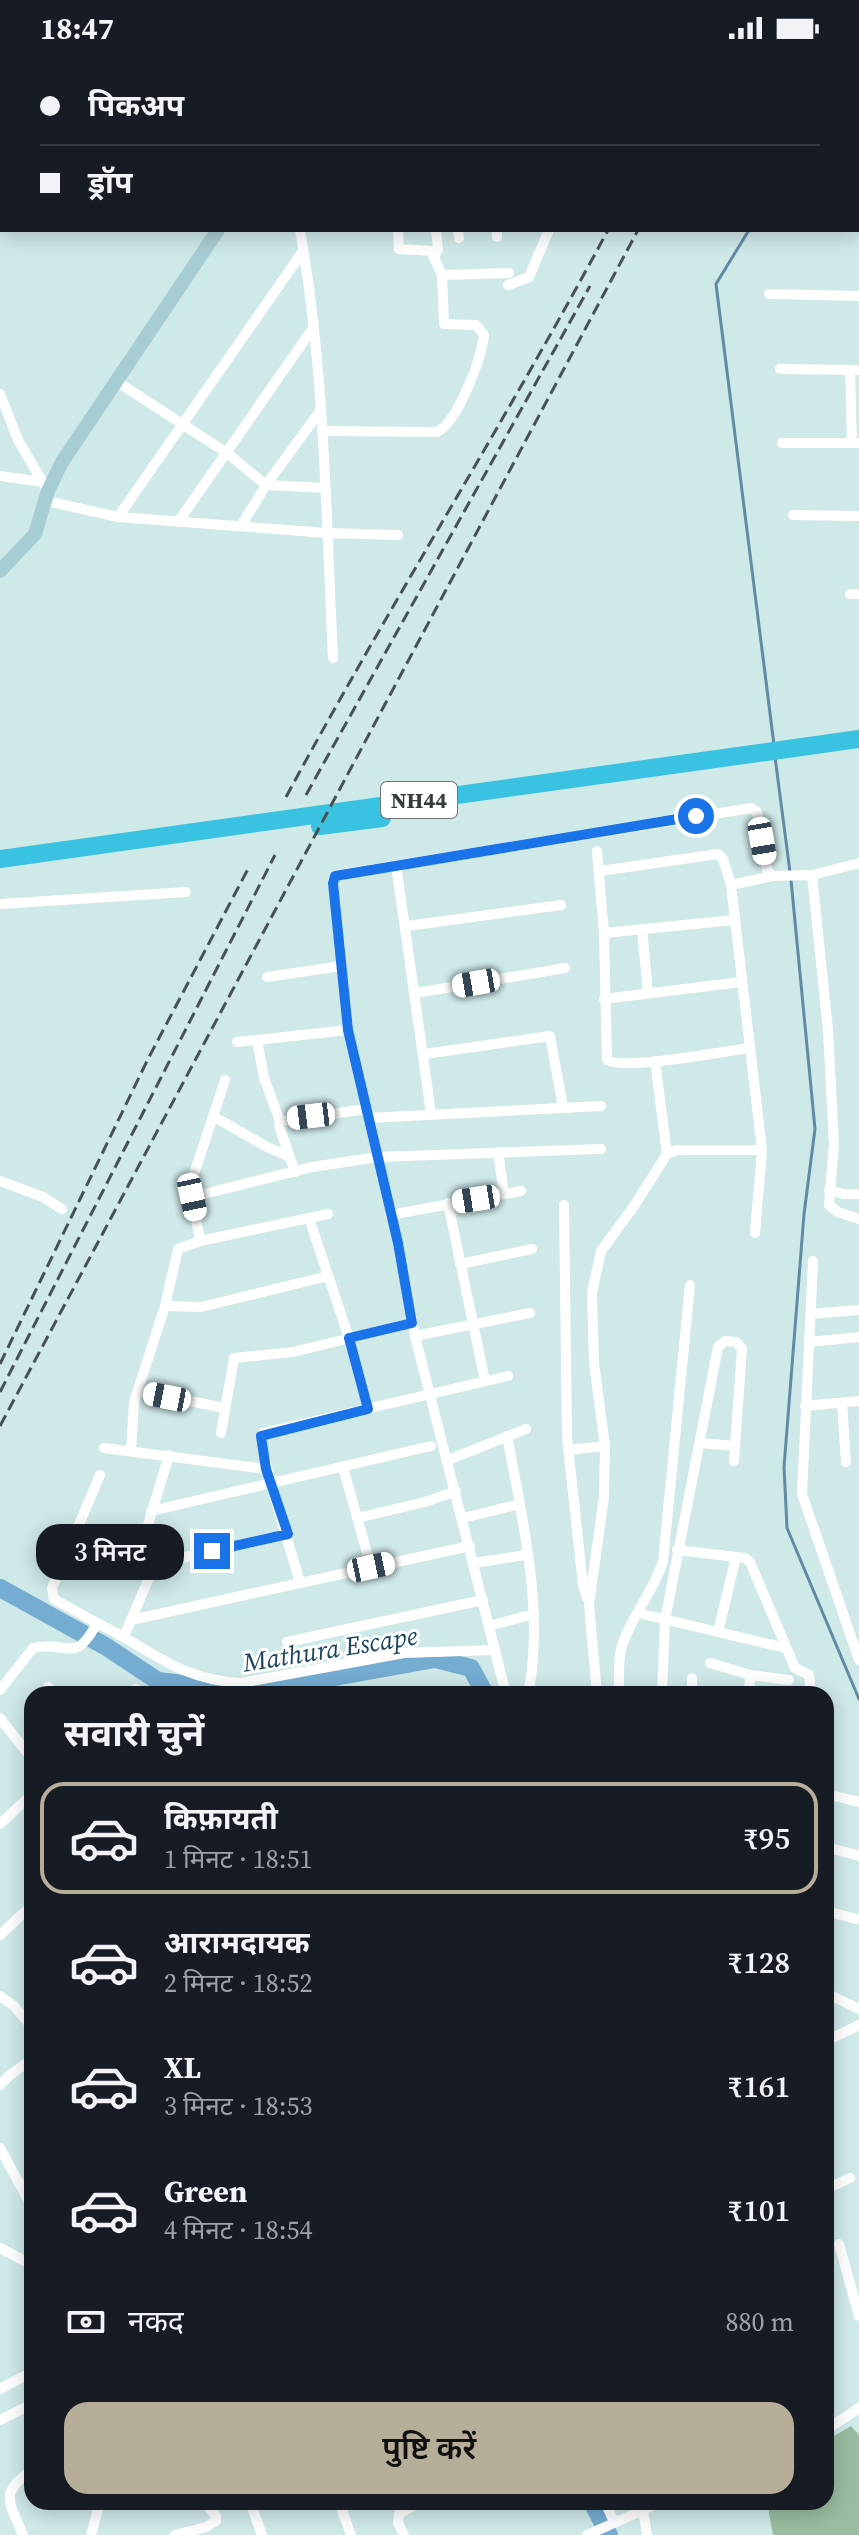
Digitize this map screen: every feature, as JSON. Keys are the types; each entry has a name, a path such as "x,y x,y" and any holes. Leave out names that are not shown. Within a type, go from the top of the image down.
{"highway":[{"name":"NH44","path":"0,870 837,748 859,739"},
{"name":"NH44","path":"0,859 837,748 859,751"}],"street":[{"path":"0,571 35,534 46,491 62,462 217,232"},
{"path":"300,232 322,431 333,658"},
{"path":"322,431 437,432 445,428 471,384 484,335 476,325 444,324 442,275 435,255 431,251 399,249 398,232"},
{"path":"435,255 438,249 436,232"},
{"path":"442,275 508,279 529,277 548,232"},
{"path":"118,517 303,251"},
{"path":"769,294 859,296"},
{"path":"178,522 313,328"},
{"path":"780,369 854,370 856,443 782,443"},
{"path":"116,381 227,453 266,485 326,488"},
{"path":"0,394 4,417 46,491"},
{"path":"241,526 266,485 320,411"},
{"path":"0,476 118,517 327,533 398,535"},
{"path":"793,515 859,516"},
{"path":"504,1686 415,1336 348,1030 333,883 335,876 751,808 757,812 767,870 776,877"},
{"path":"597,851 604,933 607,1060 613,1064 655,1061 750,1048"},
{"path":"600,871 718,854 723,859 731,885 762,1150 755,1233"},
{"path":"731,885 776,877 812,875 859,863"},
{"path":"396,865 431,1113"},
{"path":"812,875 828,1030 834,1144 829,1205 833,1210 859,1219"},
{"path":"0,904 186,892"},
{"path":"407,926 561,905"},
{"path":"604,933 734,920"},
{"path":"642,929 648,993"},
{"path":"267,977 341,966"},
{"path":"416,993 565,968"},
{"path":"604,999 741,982"},
{"path":"237,1042 348,1030"},
{"path":"425,1054 550,1036 563,1107"},
{"path":"257,1040 264,1078 295,1172"},
{"path":"655,1061 667,1154"},
{"path":"200,1241 192,1180 225,1080"},
{"path":"280,1121 367,1113 601,1106"},
{"path":"213,1116 290,1157"},
{"path":"192,1197 295,1172 378,1157 601,1149"},
{"path":"589,1604 604,1497 605,1446 594,1363 592,1293 601,1251 667,1154 677,1150 762,1150"},
{"path":"498,1152 504,1194"},
{"path":"0,1181 43,1197 62,1209"},
{"path":"829,1190 859,1194"},
{"path":"390,1215 521,1191"},
{"path":"448,1203 485,1381"},
{"path":"564,1205 568,1450 583,1585 589,1604 596,1686"},
{"path":"131,1451 132,1415 165,1306 178,1249 200,1241 328,1214"},
{"path":"309,1218 349,1338 368,1409"},
{"path":"460,1264 532,1249"},
{"path":"813,1261 802,1494 854,1630 859,1660"},
{"path":"165,1306 201,1307 328,1276"},
{"path":"619,1686 621,1651 655,1584 663,1561 690,1285"},
{"path":"811,1314 859,1310"},
{"path":"415,1336 530,1313"},
{"path":"221,1433 234,1358 283,1354 412,1323"},
{"path":"809,1342 859,1337"},
{"path":"662,1686 665,1620 677,1550 718,1347 725,1341 736,1342 742,1349 734,1461"},
{"path":"300,1583 288,1534 266,1469 260,1439 263,1433 508,1376"},
{"path":"138,1391 225,1408"},
{"path":"805,1406 859,1401"},
{"path":"842,1403 846,1462"},
{"path":"448,1460 526,1429"},
{"path":"507,1436 520,1504 534,1614 535,1651 529,1686"},
{"path":"700,1443 735,1446"},
{"path":"151,1511 431,1446"},
{"path":"568,1450 605,1446"},
{"path":"104,1448 266,1469"},
{"path":"124,1636 155,1564 157,1554 145,1540 169,1455"},
{"path":"343,1467 371,1567"},
{"path":"100,1475 52,1588 54,1599 96,1626 124,1636 179,1670 202,1678 241,1683 404,1653 494,1650"},
{"path":"357,1518 456,1491"},
{"path":"463,1518 520,1504"},
{"path":"155,1564 288,1534"},
{"path":"131,1620 470,1546"},
{"path":"677,1550 745,1558 753,1568 795,1668 809,1675 810,1686"},
{"path":"474,1563 526,1555"},
{"path":"718,1632 736,1557"},
{"path":"287,1642 483,1600"},
{"path":"638,1613 786,1648"},
{"path":"489,1626 534,1614"},
{"path":"0,1690 33,1648 78,1648 87,1642 96,1626"},
{"path":"710,1663 750,1675 789,1680"},
{"path":"749,1686 750,1675"},
{"path":"692,1678 692,1686"},
{"path":"0,1718 24,1746"},
{"path":"834,1796 859,1802"},
{"path":"0,1824 24,1802"},
{"path":"834,1849 859,1856"},
{"path":"834,1913 856,1919"},
{"path":"0,1935 22,1914"},
{"path":"0,1996 24,2018"},
{"path":"834,1997 859,2009"},
{"path":"834,2037 859,2025"},
{"path":"0,2085 24,2065"},
{"path":"0,2148 24,2192"},
{"path":"834,2185 850,2178"},
{"path":"839,2244 859,2316"},
{"path":"0,2248 24,2261"},
{"path":"0,2389 24,2376"},
{"path":"0,2420 24,2408"},
{"path":"834,2422 859,2408"},
{"path":"23,2535 7,2488 24,2475"},
{"path":"91,2535 98,2510"},
{"path":"175,2535 206,2527 216,2521 211,2510"},
{"path":"253,2510 262,2535"},
{"path":"342,2510 351,2535"},
{"path":"404,2535 398,2523 399,2514 406,2510"},
{"path":"608,2510 612,2523"},
{"path":"589,2534 643,2510 647,2535"}],"green space":[{"path":"851,2426 859,2435 859,2535 773,2535 768,2510 834,2510 834,2436"}],"waterway":[{"path":"748,232 716,284 774,745"},
{"path":"775,757 790,872"},
{"path":"791,880 815,1129 804,1214 784,1467 787,1528 859,1699"},
{"name":"Mathura Escape","path":"0,1588 105,1646 158,1681 200,1686"},
{"name":"Mathura Escape","path":"284,1686 435,1659 471,1668 481,1686"},
{"name":"Mathura Escape","path":"596,2510 609,2535"}],"railway":[{"path":"286,797 607,232"},
{"path":"0,1426 637,232"},
{"path":"306,795 590,286"},
{"path":"0,1392 275,855"},
{"path":"0,1364 148,1059 248,869"}],"route":[{"path":"212,1551 288,1534 266,1469 261,1436 263,1433 368,1409 349,1338 412,1323 398,1243 348,1030 333,883 335,876 696,816"}]}
